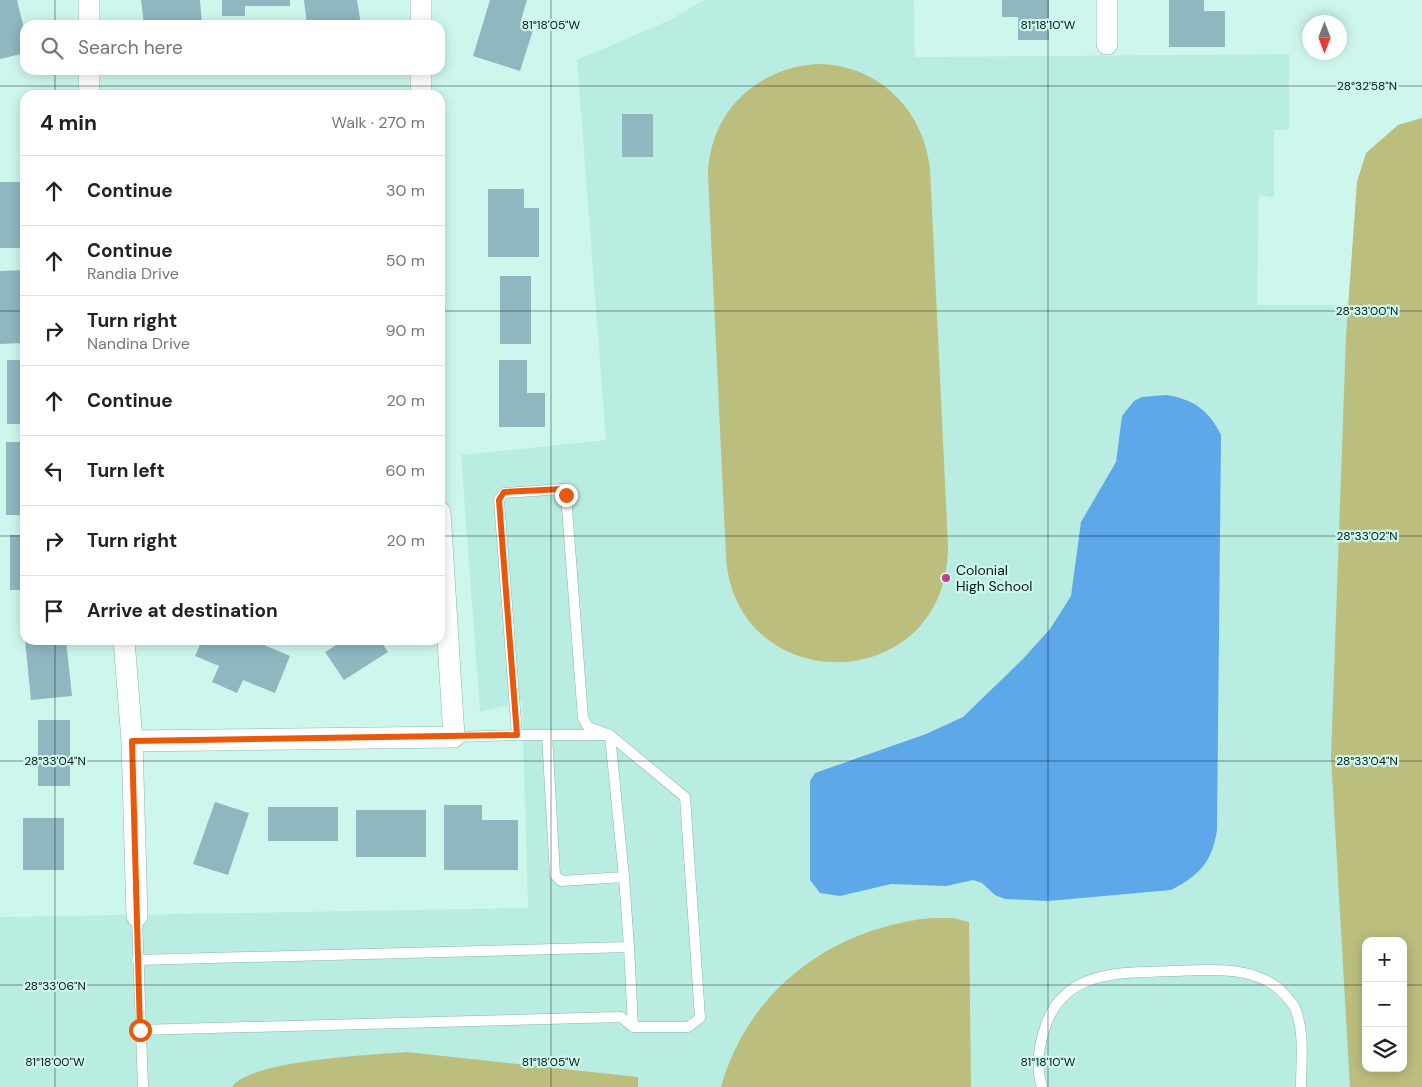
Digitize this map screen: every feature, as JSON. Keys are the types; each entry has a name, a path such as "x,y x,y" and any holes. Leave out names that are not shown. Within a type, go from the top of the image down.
{"street":[{"path":"89,0 89,20"},
{"path":"421,20 422,0"},
{"path":"1107,0 1108,44"},
{"path":"89,75 89,90"},
{"path":"421,75 421,90"},
{"path":"132,741 454,738 445,593"},
{"path":"124,645 132,741 137,916"}],"lane":[{"path":"140,1030 621,1017 634,1027 688,1027 700,1018 688,805 685,796 610,735 588,727 583,718 566,495 563,489 504,492 499,500 517,735"},
{"path":"454,738 517,735 610,735"},
{"path":"547,735 555,875 561,881 624,877"},
{"path":"610,735 624,877 634,1027"},
{"path":"137,916 137,960 143,1087"},
{"path":"137,960 629,947"},
{"path":"1042,1087 1038,1075 1039,1047 1048,1017 1064,994 1086,981 1114,973 1221,970 1251,974 1277,985 1295,1007 1301,1037 1302,1087"}],"shaded area":[{"name":"Colonial High School","path":"704,0 914,0 915,57 1289,54 1289,130 1274,130 1274,198 1259,195 1257,305 1422,305 1422,1087 0,1087 0,917 528,908 522,702 480,712 461,455 606,440 577,60 670,20"}],"green space":[{"path":"817,64 839,66 860,72 894,94 908,110 926,148 930,169 948,546 939,596 915,632 880,654 841,662 801,657 765,637 738,604 726,557 708,174 711,152 717,131 727,113 740,97 756,84 775,74 795,67"},
{"path":"1422,118 1422,1087 1350,1087 1331,757 1346,336 1357,182 1366,153 1398,125"},
{"path":"931,918 953,918 969,922 971,1087 721,1087 734,1052 751,1021 773,994 799,970 828,950 860,935 895,924"},
{"path":"407,1052 638,1077 638,1087 232,1087 243,1078 286,1065 313,1060"}],"water":[{"path":"1166,395 1184,399 1199,407 1211,419 1221,435 1217,830 1208,859 1190,879 1171,890 1048,901 1005,899 995,895 982,883 973,880 946,886 891,884 840,896 820,893 810,880 810,781 815,773 926,734 963,717 1022,660 1050,629 1071,596 1081,522 1116,462 1122,416 1134,401 1142,397"}],"building":[{"path":"0,0 17,0 22,20 20,20 20,54 0,59"},
{"path":"141,0 200,0 202,20 143,20"},
{"path":"222,0 290,0 290,6 245,6 245,16 222,16"},
{"path":"304,0 357,0 360,20 306,20"},
{"path":"490,0 527,0 521,20 535,24 520,71 473,56"},
{"path":"1002,0 1049,0 1049,40 1018,40 1018,17 1002,17"},
{"path":"1169,0 1204,0 1204,11 1225,11 1225,47 1169,47"},
{"path":"622,114 653,114 653,157 622,157"},
{"path":"0,182 20,182 20,248 0,248"},
{"path":"488,189 524,189 524,208 539,208 539,257 488,257"},
{"path":"20,270 20,343 0,344 0,271"},
{"path":"500,276 531,276 531,344 500,344"},
{"path":"7,360 20,360 20,424 7,424"},
{"path":"499,360 527,360 527,393 545,393 545,427 499,427"},
{"path":"6,442 20,442 20,515 6,515"},
{"path":"10,535 20,535 20,590 10,590"},
{"path":"26,645 67,645 72,696 31,700"},
{"path":"200,645 265,645 290,656 275,693 243,680 237,693 212,682 219,666 195,656"},
{"path":"336,645 383,645 388,652 344,680 325,652"},
{"path":"38,720 70,720 70,786 38,786"},
{"path":"215,802 249,813 228,875 193,864"},
{"path":"444,805 482,805 482,820 518,820 518,870 444,870"},
{"path":"268,807 338,807 338,841 268,841"},
{"path":"356,810 426,810 426,857 356,857"},
{"path":"23,818 64,818 64,870 23,870"}],"place":[{"name":"Colonial High School","path":"946,578"}],"route":[{"path":"140,1030 138,1012 132,741 454,738 517,735 499,500 504,492 563,489 566,495"}]}
